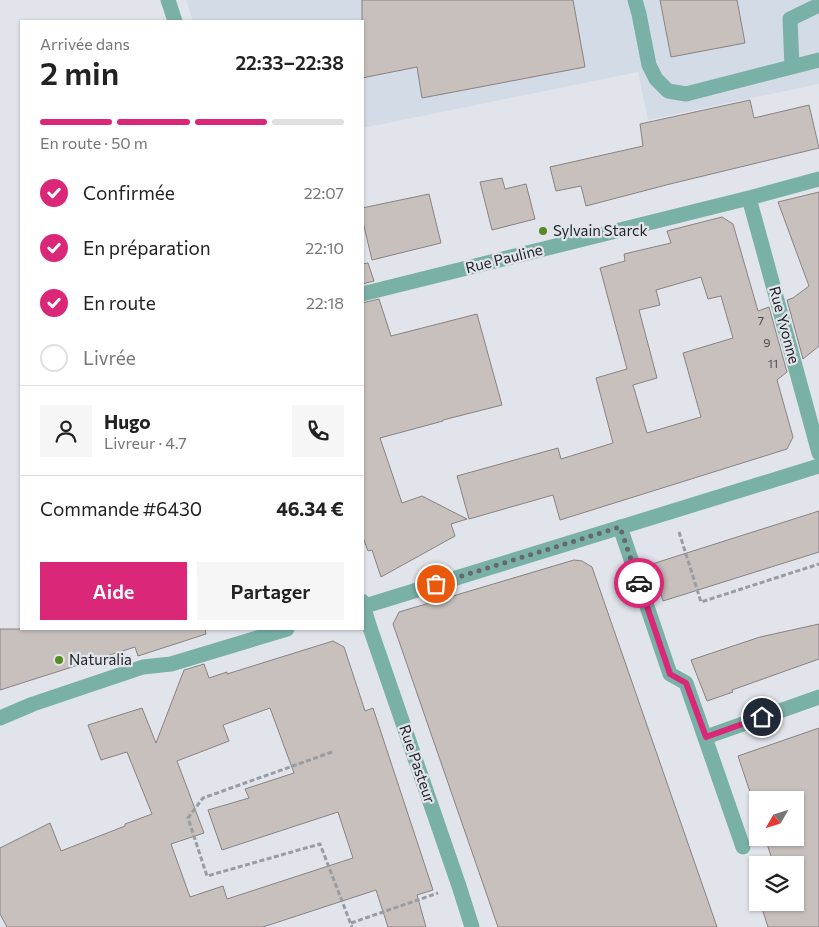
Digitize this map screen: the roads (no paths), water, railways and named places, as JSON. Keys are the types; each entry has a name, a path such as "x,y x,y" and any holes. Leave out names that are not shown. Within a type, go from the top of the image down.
{"street":[{"path":"168,0 175,20"},
{"path":"635,0 650,65 656,79 668,91 686,94 819,60"},
{"path":"792,67 790,19 819,5"},
{"name":"Rue Pauline","path":"364,294 819,179"},
{"name":"Rue Yvonne","path":"749,198 819,453"},
{"path":"364,605 819,466"},
{"path":"620,527 670,674 686,683 743,847"},
{"name":"Rue Pasteur","path":"364,608 472,927"},
{"path":"0,718 33,704 143,667 171,664 284,630"},
{"path":"706,737 819,697"}],"place":[{"name":"Sylvain Starck","path":"543,231"},
{"name":"Naturalia","path":"59,660"}]}
